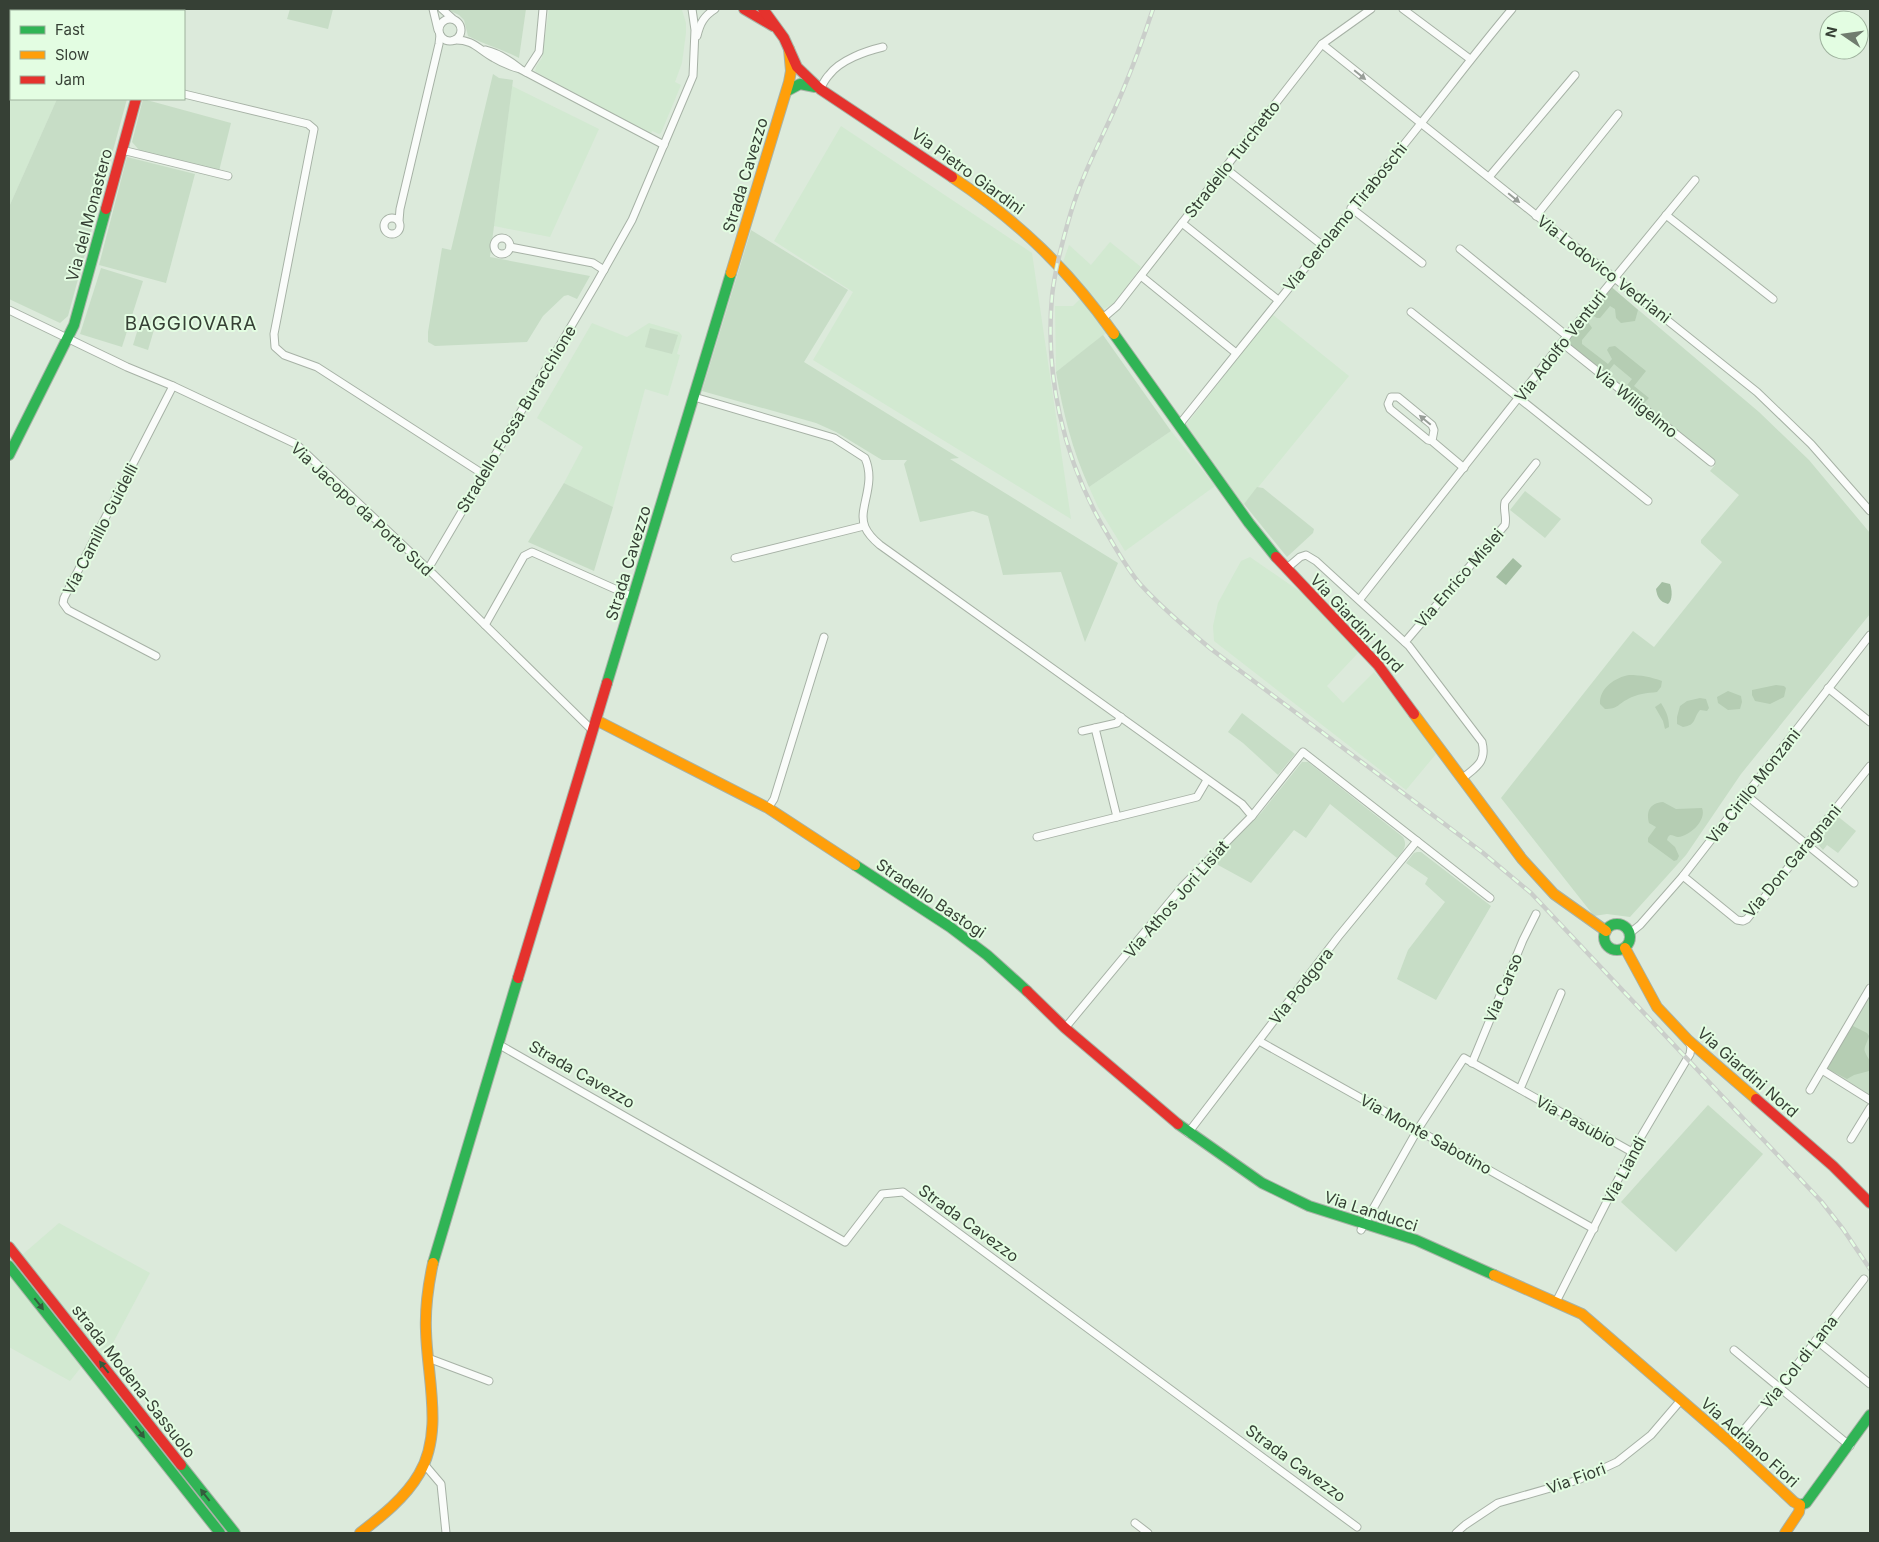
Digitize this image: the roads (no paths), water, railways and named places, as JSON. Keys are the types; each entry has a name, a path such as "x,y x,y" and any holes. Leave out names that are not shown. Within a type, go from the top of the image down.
{"main road":[{"name":"Via Pietro Giardini","path":"744,9 776,27"},
{"name":"Via Pietro Giardini","path":"763,9 789,48 797,67 806,78 938,166 1001,212 1058,263 1103,318"},
{"name":"Strada Cavezzo","path":"360,1533 390,1508 405,1492 424,1464 431,1435 432,1415 426,1309 432,1267 787,91 791,71 789,48"},
{"path":"787,91 800,83 820,89"},
{"name":"Via del Monastero","path":"9,455 76,316 136,100"},
{"name":"Via Giardini Nord","path":"1103,318 1230,498 1286,569 1378,665 1522,859 1554,894 1606,931 1604,938 1607,946 1613,950 1625,948 1657,1007 1688,1040 1833,1166 1870,1203"},
{"name":"Stradello Bastogi","path":"595,725 768,808 950,927 986,955 1046,1008 1065,1028"},
{"path":"1606,931 1612,925 1625,926 1630,933 1630,942 1625,948"},
{"name":"Via Landucci","path":"1065,1028 1188,1133 1262,1183 1295,1200 1363,1227 1416,1240 1582,1314 1681,1400"},
{"name":"strada Modena-Sassuolo","path":"9,1247 235,1533"},
{"name":"strada Modena-Sassuolo","path":"9,1266 220,1533"},
{"name":"Via Adriano Fiori","path":"1681,1400 1732,1444 1769,1480 1800,1505"},
{"path":"1785,1533 1799,1512 1800,1505 1806,1503 1870,1415"}],"street":[{"path":"432,9 439,33 444,40 466,40 485,50 497,60 523,70 664,145"},
{"path":"442,9 459,24 466,40"},
{"path":"523,70 539,52 543,9"},
{"path":"692,9 695,51"},
{"path":"695,51 700,23 706,14 715,9"},
{"name":"Stradello Turchetto","path":"1103,318 1118,306 1322,44 1371,9"},
{"path":"1403,9 1470,60"},
{"name":"Via Gerolamo Tiraboschi","path":"1179,425 1512,9"},
{"path":"396,219 400,209 437,52 442,22 452,18"},
{"path":"437,52 459,36 461,30"},
{"name":"Via Lodovico Vedriani","path":"1322,44 1688,335 1767,401 1811,444 1870,511"},
{"path":"820,89 830,73 849,60 868,50 883,47"},
{"name":"Stradello Fossa Buracchione","path":"428,569 632,220 693,76 695,51"},
{"path":"1489,177 1575,75"},
{"path":"185,94 308,124 314,129 274,334 275,347 284,355 317,367 483,474"},
{"path":"1536,216 1618,114"},
{"path":"122,150 228,176"},
{"path":"1225,168 1322,245"},
{"name":"Via Adolfo Venturi","path":"1360,599 1567,336 1695,180"},
{"path":"1351,208 1422,262"},
{"path":"1666,215 1772,299"},
{"path":"1182,223 1278,300"},
{"path":"510,247 593,263 604,270"},
{"path":"1460,249 1567,336"},
{"path":"1141,276 1236,353"},
{"name":"Via Jacopo da Porto Sud","path":"9,310 127,367 173,386 296,444 485,625 595,725"},
{"path":"1411,312 1648,501"},
{"name":"Via Wiligelmo","path":"1562,343 1710,462"},
{"name":"Via Camillo Guidelli","path":"156,656 68,610 63,603 173,386"},
{"path":"694,397 834,438 866,458 871,476 864,512 864,526 880,545 1242,804 1252,816"},
{"path":"1432,441 1434,434 1432,425 1398,397 1391,398 1388,404 1390,409 1464,468"},
{"name":"Via Enrico Mislei","path":"1405,642 1505,525 1507,519 1505,502 1536,463"},
{"path":"735,558 864,526"},
{"path":"485,625 524,556 532,552 633,597"},
{"path":"1286,569 1306,554 1360,599 1405,642 1482,742 1484,748 1481,762 1463,778"},
{"name":"Via Cirillo Monzani","path":"1630,933 1640,925 1683,876 1870,635"},
{"path":"768,808 774,799 824,637"},
{"path":"1828,688 1870,722"},
{"path":"1082,731 1117,723 1121,717"},
{"path":"1095,728 1117,817"},
{"name":"Via Athos Jori Lisiat","path":"1065,1028 1182,887 1252,816 1304,752 1417,841"},
{"name":"Via Don Garagnani","path":"1683,876 1737,920 1743,922 1870,766"},
{"path":"1036,837 1197,797 1207,780"},
{"path":"1746,795 1854,883"},
{"path":"1417,841 1490,898"},
{"name":"Via Podgora","path":"1188,1133 1338,938 1417,841"},
{"name":"Via Carso","path":"1472,1063 1523,940 1536,914"},
{"path":"1810,1090 1870,988"},
{"name":"Via Pasubio","path":"1520,1089 1560,993"},
{"name":"Via Liandi","path":"1556,1302 1632,1152 1690,1054 1691,1047 1688,1040"},
{"name":"Via Monte Sabotino","path":"1259,1041 1594,1229"},
{"name":"Strada Cavezzo","path":"498,1044 844,1242 882,1194 902,1192 1357,1527"},
{"name":"Via Pasubio","path":"1418,1129 1464,1058 1632,1152"},
{"path":"1822,1070 1870,1100"},
{"path":"1851,1139 1870,1108"},
{"path":"1363,1227 1418,1129"},
{"name":"Via Col di Lana","path":"1732,1444 1780,1388 1864,1279"},
{"path":"1816,1340 1870,1384"},
{"path":"1734,1350 1849,1446"},
{"path":"428,1358 489,1381"},
{"name":"Via Fiori","path":"1456,1533 1498,1503 1578,1480 1617,1462 1651,1435 1681,1400"},
{"path":"424,1464 441,1484 446,1533"},
{"path":"1135,1524 1148,1533"}],"railway":[{"path":"1153,9 1127,80 1076,196 1060,254 1052,296 1051,356 1060,415 1077,471 1088,499 1102,525 1125,564 1141,585 1193,634 1482,852 1531,893 1821,1201 1870,1269"}],"district":[{"name":"BAGGIOVARA","path":"191,323"}]}
